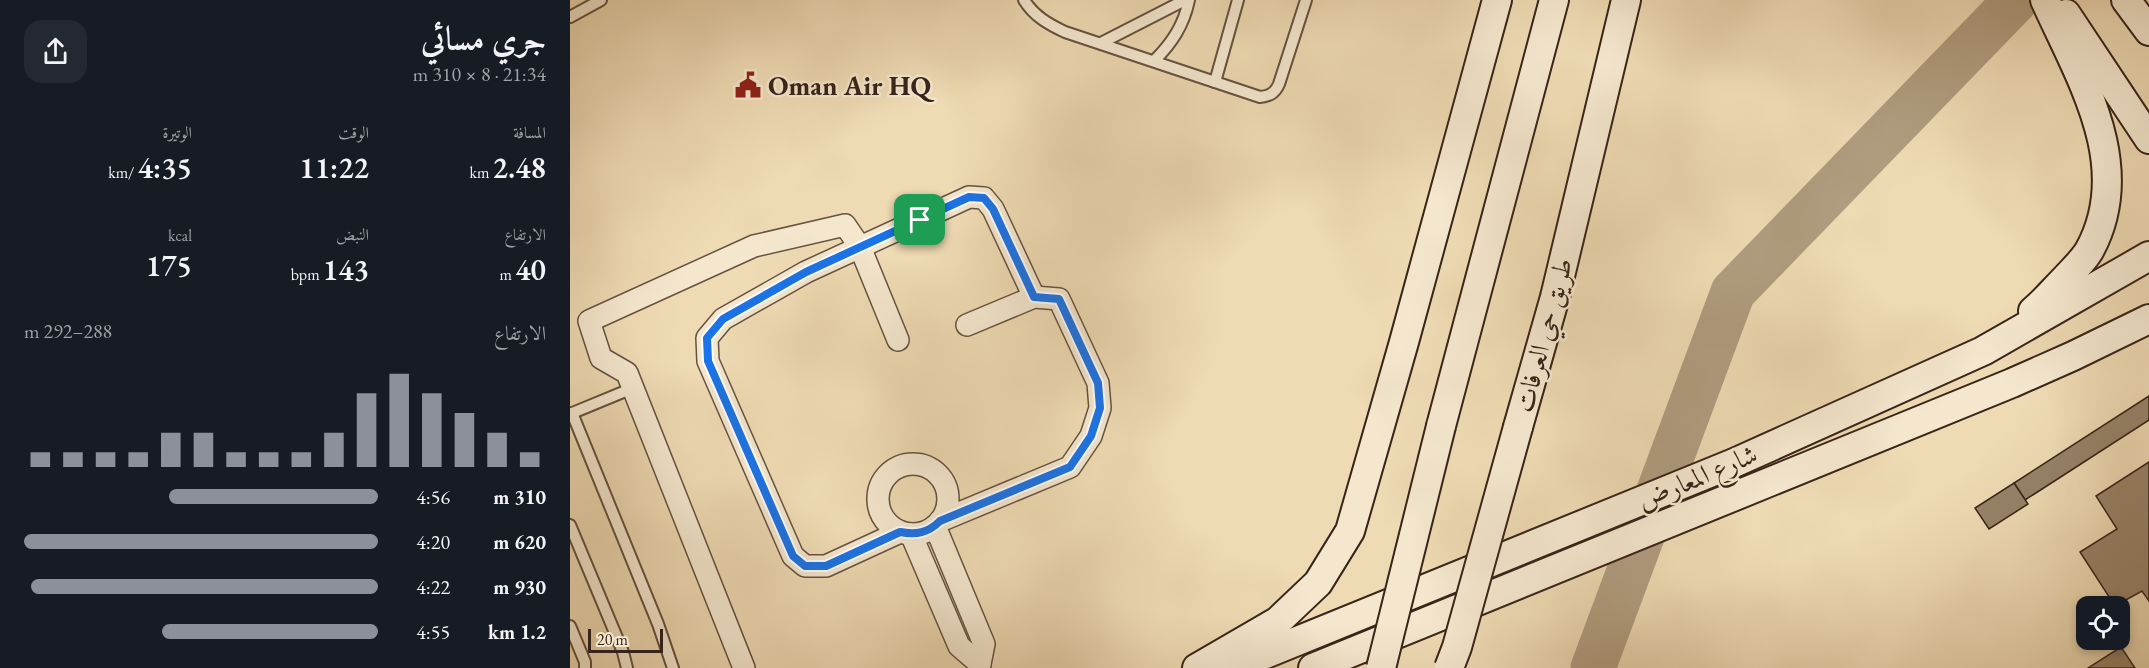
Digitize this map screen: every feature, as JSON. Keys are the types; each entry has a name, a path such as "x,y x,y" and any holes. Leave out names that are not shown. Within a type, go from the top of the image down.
{"main road":[{"path":"1197,668 1278,621 1318,583 1350,531 1497,0"},
{"path":"1381,668 1441,426 1554,0"},
{"name":"طريق حي العرفات","path":"1449,668 1457,647 1555,297 1626,0"},
{"path":"1607,86 1642,0"},
{"path":"1983,351 2044,301 2087,253 2100,228 2107,196 2108,173 2104,146 2090,101 2045,0"},
{"path":"2057,0 2149,139"},
{"path":"2126,0 2149,31"},
{"name":"شارع المعارض","path":"1231,668 1734,463 1983,351 2149,256"},
{"name":"شارع المعارض","path":"1314,668 2073,356 2149,319"},
{"path":"2073,356 2149,336"}],"street":[{"path":"906,533 826,566 805,566 793,556 708,361 707,338 723,319 806,272 969,197 984,198 993,209 1034,297"},
{"path":"744,668 627,373 601,358 589,321 754,246 845,225 860,247 898,340"},
{"path":"938,523 946,511 948,499 941,477 932,469 921,464 909,463 898,466 888,473 881,482 877,494 882,517 890,526 906,533 920,534 938,523 1070,467 1091,436 1100,408 1098,383 1059,299 1034,297 967,325"},
{"path":"938,523 984,644 981,666"},
{"path":"906,533 959,646 981,666"}],"lane":[{"path":"570,17 601,0"},
{"path":"1024,0 1029,9 1046,23 1065,32 1260,97 1269,96 1275,91 1306,0"},
{"path":"1101,43 1185,0"},
{"path":"1154,61 1178,32 1186,15 1189,0"},
{"path":"1215,82 1238,0"},
{"path":"633,388 571,414 673,668"},
{"path":"570,525 623,652 627,668"},
{"path":"570,626 585,662 585,668"},
{"path":"620,668 623,652"},
{"path":"623,652 635,668"}],"building":[{"path":"2149,396 2149,420 2025,500 2014,483"},
{"path":"2149,462 2149,601 2142,591 2130,598 2109,596 2080,552 2117,529 2096,496"},
{"path":"2014,483 2028,504 1989,529 1975,508"},
{"path":"2116,650 2123,650 2135,668 2088,668"}],"waterway":[{"path":"1593,668 1733,292 2016,0"}],"place":[{"name":"Oman Air HQ","path":"748,85"}],"route":[{"path":"969,197 984,198 993,209 1034,297 1059,299 1098,383 1100,408 1091,436 1070,467 940,521 928,531 920,534 900,532 826,566 805,566 793,556 708,361 707,338 723,319 806,272 920,220 969,197"}]}
